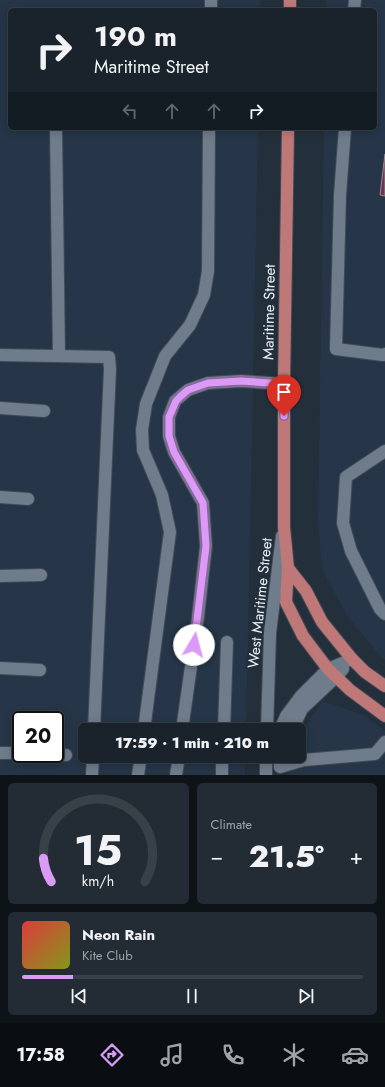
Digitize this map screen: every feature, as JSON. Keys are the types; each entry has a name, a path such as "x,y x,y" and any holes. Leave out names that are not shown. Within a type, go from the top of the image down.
{"main road":[{"name":"Maritime Street","path":"288,130 284,384 284,527 288,568 286,602 303,636 332,673 350,690 385,716"},
{"path":"288,568 306,591 322,622 352,659 365,672 385,686"}],"lane":[{"path":"56,130 59,356"},
{"path":"145,723 170,532 162,495 143,450 142,430 146,404 165,356 190,325 204,295 208,271 209,130"},
{"path":"345,130 340,195 336,349 385,354"},
{"path":"0,354 109,357 110,377 94,723"},
{"path":"183,723 206,546 203,503 174,452 169,436 169,417 176,401 188,390 208,383 241,381 284,384"},
{"path":"0,408 44,410"},
{"path":"385,451 346,477 343,523 351,551 380,609 385,614"},
{"path":"0,497 28,499"},
{"name":"West Maritime Street","path":"267,723 270,633 284,527"},
{"path":"0,576 41,575"},
{"path":"224,723 228,642"},
{"path":"283,723 286,716 301,696 352,659"},
{"path":"0,668 40,670"},
{"path":"295,723 302,709 332,673"},
{"path":"280,764 304,760 375,754 385,742"},
{"path":"0,753 12,753"},
{"path":"92,775 93,763"},
{"path":"138,775 139,763"},
{"path":"176,775 177,763"},
{"path":"222,763 222,775"},
{"path":"266,763 266,775"}],"shaded area":[{"path":"0,0 261,0 260,8 8,8 8,130 258,130 246,723 78,723 78,763 245,763 245,775 0,775"},
{"path":"326,0 385,0 385,660 347,616 322,569 318,522 324,130 377,130 377,8 326,8"},
{"path":"322,701 364,715 385,731 385,775 287,775 287,763 306,763 306,726"}],"building":[{"path":"385,154 385,196 380,195"}],"route":[{"path":"194,645 206,546 203,503 174,452 169,436 169,417 176,401 188,390 208,383 241,381 284,384 284,416"}]}
